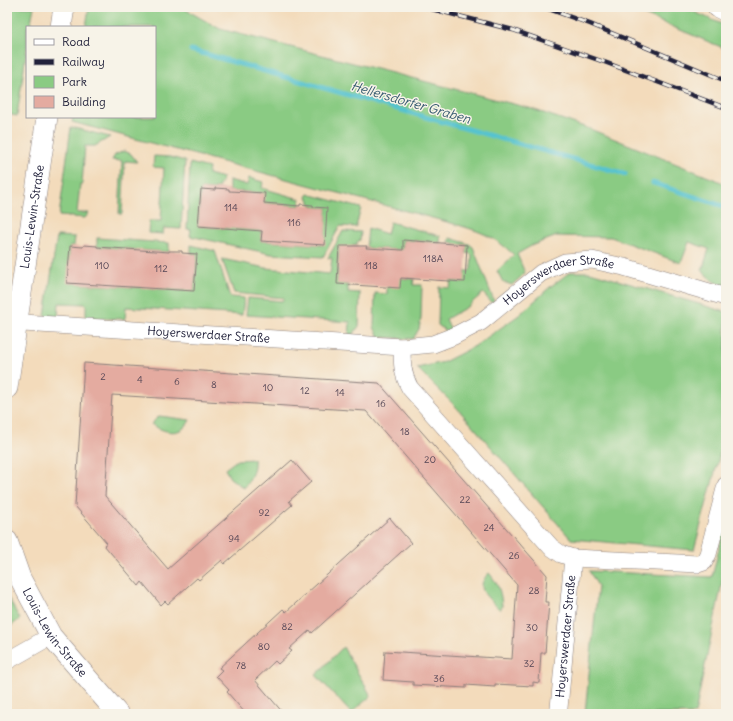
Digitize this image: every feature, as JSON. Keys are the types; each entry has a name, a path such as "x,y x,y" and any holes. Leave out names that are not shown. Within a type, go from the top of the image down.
{"street":[{"path":"718,7 726,11"},
{"name":"Louis-Lewin-Straße","path":"7,388 12,322 47,118"},
{"name":"Hoyerswerdaer Straße","path":"12,322 402,347 433,344 454,336 482,322 541,273 565,262 592,260 624,267 726,297"},
{"name":"Hoyerswerdaer Straße","path":"402,347 402,368 405,379 410,388 551,548 561,554 573,558 698,564 704,562 708,554 726,485"},
{"name":"Louis-Lewin-Straße","path":"7,541 20,578 51,636 118,714"},
{"name":"Hoyerswerdaer Straße","path":"558,714 573,558"},
{"path":"7,661 51,636"}],"green space":[{"path":"7,7 34,7 30,26 26,26 26,54 17,116 7,114"},
{"path":"89,7 181,7 220,29 529,108 590,129 726,184 726,287 713,281 702,271 709,249 689,242 681,263 611,237 557,236 533,245 517,254 525,273 512,285 503,282 497,271 514,255 492,238 478,231 72,122 73,118 156,118 156,26 86,26"},
{"path":"625,7 683,7 726,26 726,49"},
{"path":"71,127 110,137 95,146 85,146 82,184 80,184 77,213 89,213 85,218 59,216"},
{"path":"124,151 131,154 137,162 125,161 122,214 119,214 122,161 112,160 115,155"},
{"path":"154,156 170,157 185,161 181,229 164,228 163,234 148,233 149,221 161,221 164,168 153,167"},
{"path":"190,163 209,168 208,174 223,178 218,188 215,188 215,190 201,189 198,226 262,231 261,241 324,245 327,208 313,207 313,205 310,204 310,200 307,198 308,194 361,208 356,227 340,226 323,257 271,254 190,236 191,229 187,229"},
{"path":"249,178 263,182 262,188 300,199 300,206 264,203 264,193 229,191 229,180 247,185"},
{"path":"390,222 440,236 440,243 403,240 402,250 366,248 368,228 387,234"},
{"path":"343,231 361,232 360,240 357,242 356,246 339,247 337,283 348,285 348,292 360,293 359,326 353,335 349,335 350,322 246,315 248,298 282,301 284,298 234,293 222,259 266,268 330,274 332,258 328,258"},
{"path":"57,236 75,237 74,246 70,246 68,283 194,291 197,254 191,253 191,245 215,251 230,297 244,298 242,315 126,307 125,319 86,318 86,304 59,303 58,317 45,316"},
{"path":"97,238 169,243 169,252 97,247"},
{"path":"450,238 469,244 473,247 494,301 492,303 483,293 467,307 446,319 451,330 447,332 438,325 439,287 450,288 451,281 464,282 465,271 469,271 471,269 472,255 466,253 467,245 453,244 453,242 449,242"},
{"path":"570,272 590,272 726,312 726,431 694,550 571,539 458,409 417,368 444,362 475,346 519,315 550,287"},
{"path":"401,278 414,279 413,285 422,285 421,318 419,329 413,339 379,337 374,327 375,293 387,294 387,287"},
{"path":"159,416 190,420 182,429 172,432 162,430 151,424"},
{"path":"254,459 253,471 244,488 230,478 225,469 237,460"},
{"path":"726,520 726,577 723,578 695,714 585,713 598,586 589,571 712,577"},
{"path":"489,573 495,581 500,593 502,606 500,610 487,597 482,588 484,579"},
{"path":"7,596 20,619 7,629"},
{"path":"343,647 371,696 351,713 316,675"}],"building":[{"path":"215,188 229,189 229,191 265,193 264,203 300,206 300,204 313,205 313,207 327,208 325,245 261,241 262,231 198,226 201,189 215,190"},
{"path":"403,240 467,245 465,282 401,278 400,288 337,284 339,246 367,246 366,248 403,250"},
{"path":"84,245 169,252 182,251 182,253 197,254 194,291 67,283 70,246 83,247"},
{"path":"84,363 379,383 547,575 545,602 549,602 545,653 541,653 539,683 533,682 533,686 495,684 495,687 466,685 466,688 413,685 413,682 383,680 385,651 512,659 517,585 366,411 112,395 105,496 168,569 292,460 311,482 289,501 292,505 224,564 222,560 199,580 197,578 168,604 165,601 161,605 142,582 139,586 104,545 107,543 75,506"},
{"path":"390,518 411,543 312,633 310,630 289,649 292,651 278,664 275,661 255,680 284,714 246,714 227,692 229,690 216,676 222,670 219,668 283,609 286,612"}],"waterway":[{"name":"Hellersdorfer Graben","path":"191,50 625,174"},
{"name":"Hellersdorfer Graben","path":"653,183 726,207"}],"railway":[{"path":"424,7 513,30 607,63 726,108"},
{"path":"543,7 590,24 726,81"}]}
